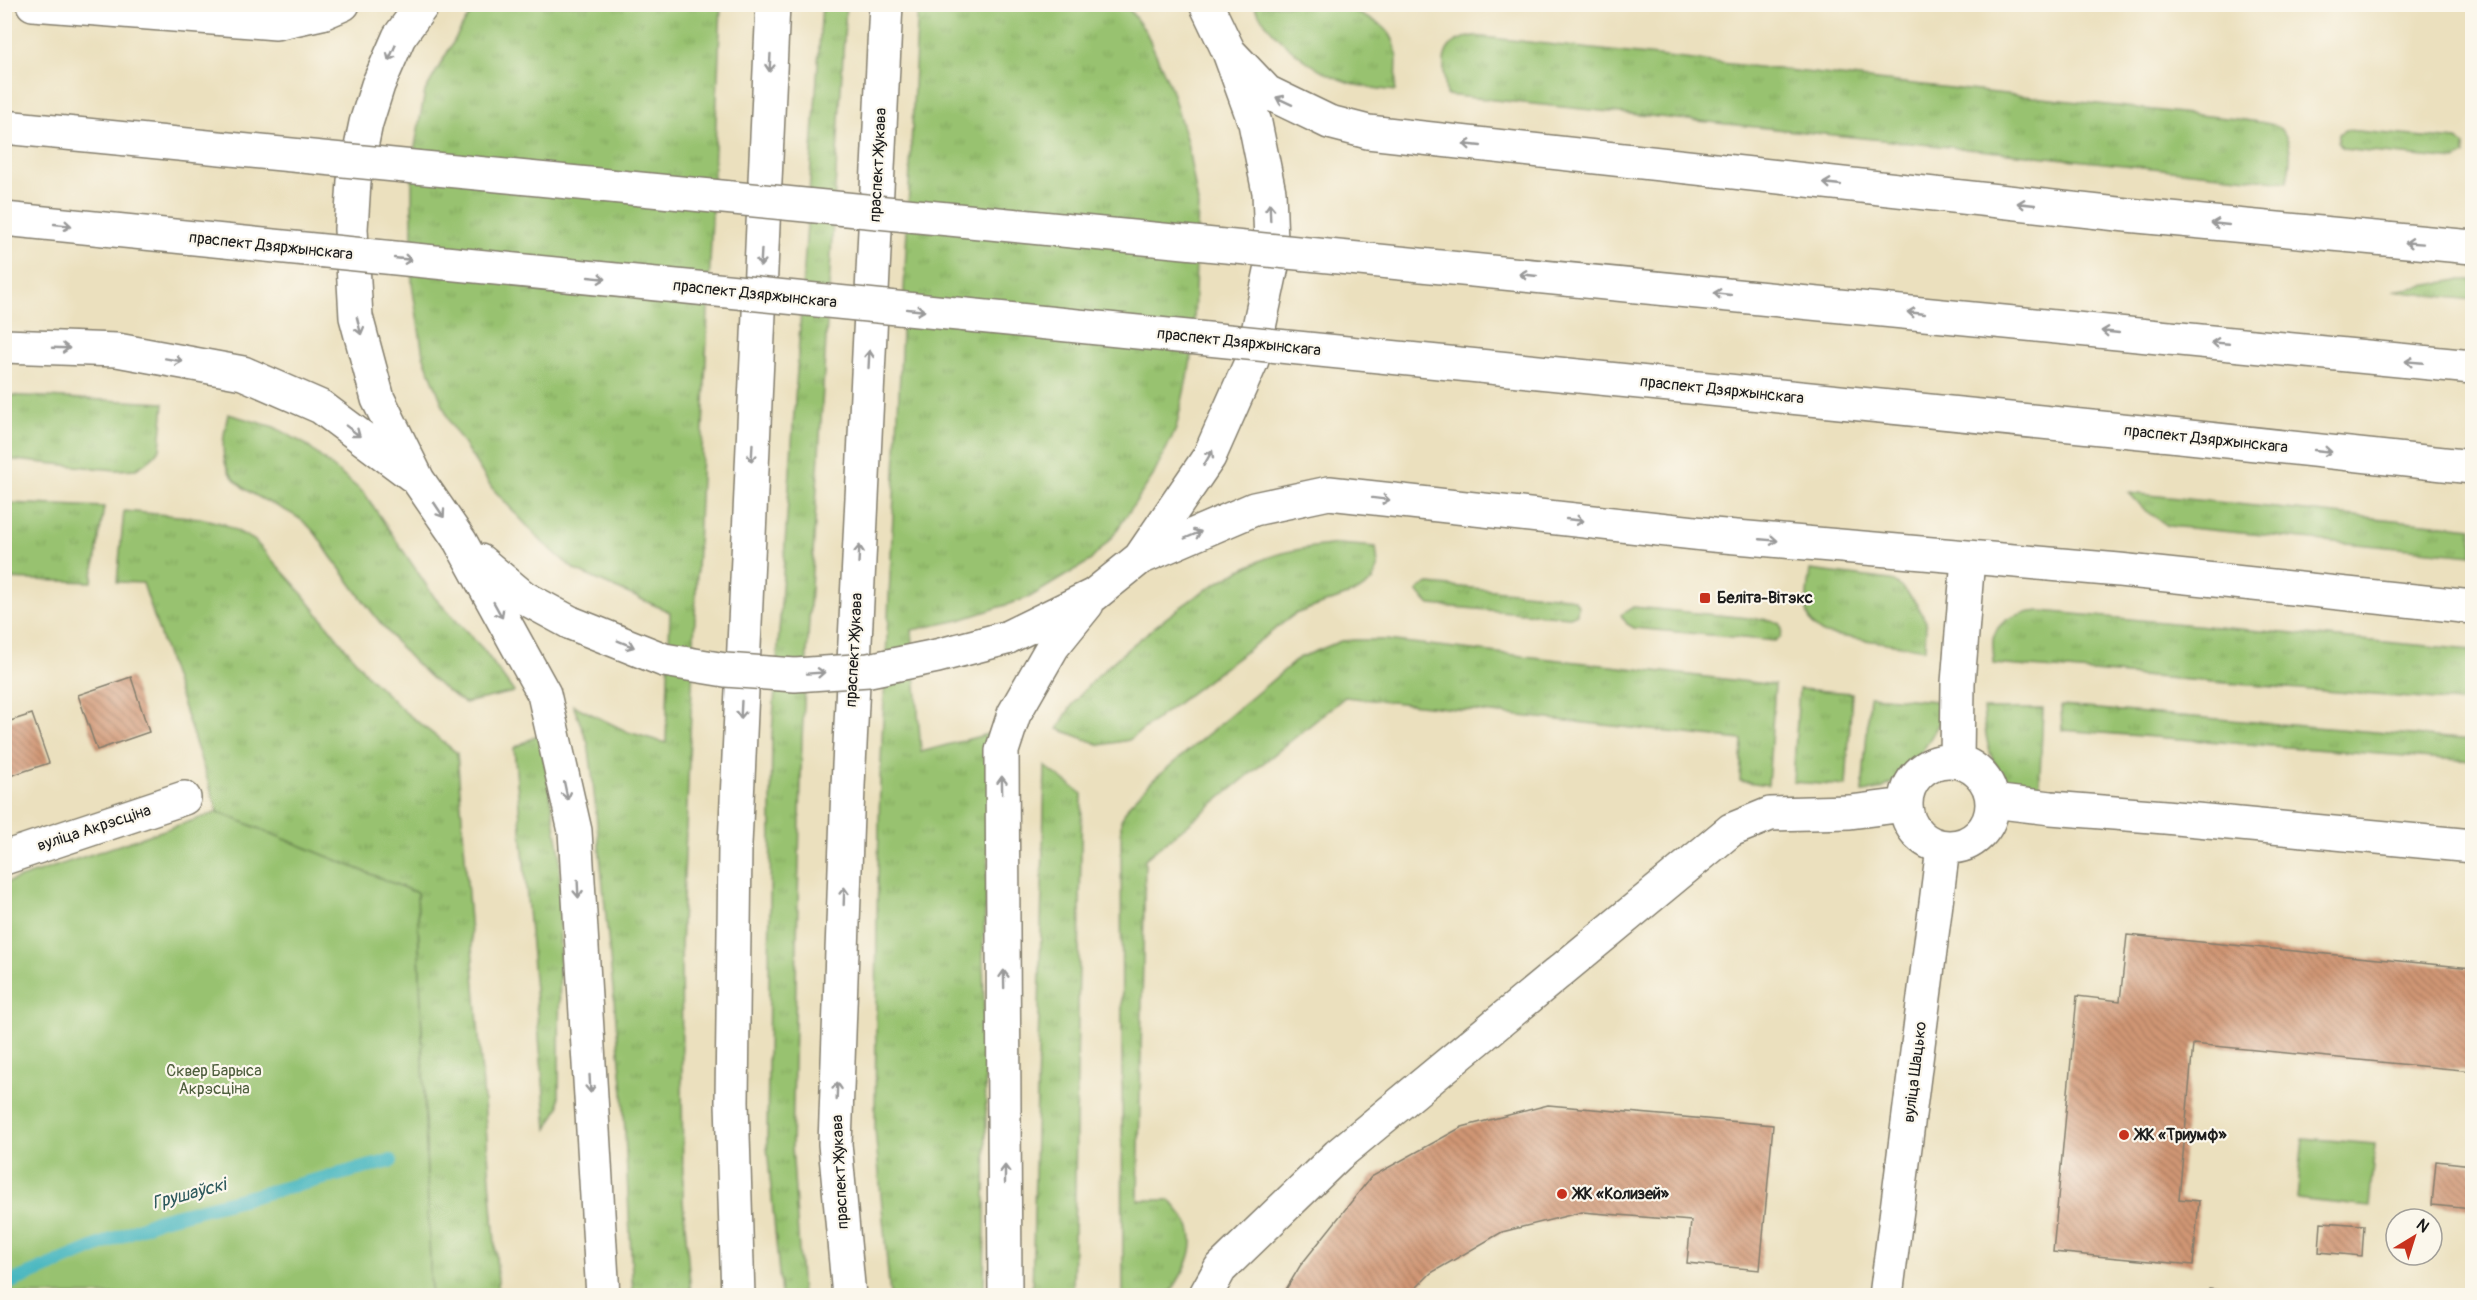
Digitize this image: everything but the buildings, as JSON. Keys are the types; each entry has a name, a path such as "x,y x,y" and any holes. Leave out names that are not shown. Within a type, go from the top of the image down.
{"main road":[{"path":"33,4 276,23 322,13 343,4"},
{"path":"423,4 399,37 378,85 366,123 354,181 351,229 356,317 378,399 418,480 460,541 544,694 575,831 603,1296"},
{"path":"738,1296 732,1102 735,845 773,4"},
{"name":"праспект Жукава","path":"849,1296 835,1144 849,763 886,4"},
{"path":"1140,558 1209,457 1228,416 1252,360 1272,266 1269,192 1255,123 1229,52 1206,4"},
{"path":"1229,52 1267,92 1329,122 1368,132 2127,215 2472,247"},
{"path":"4,127 2472,367"},
{"name":"праспект Дзяржынскага","path":"4,219 2472,467"},
{"path":"4,346 117,350 243,373 321,407 418,480"},
{"path":"1005,1296 1002,751 1014,714 1053,646 1094,595 1140,558 1254,509 1329,493 1713,535 2119,570 2472,607"},
{"path":"460,541 493,574 523,597 571,623 664,660 725,670 795,675 869,670 937,656 1006,638 1094,595"},
{"path":"1957,761 1958,683 1968,558"},
{"path":"1944,761 1957,761 1970,766 1982,775 1989,787 1992,801 1987,826 1980,835 1960,846 1943,848 1924,840 1914,830 1905,805 1907,793 1920,771 1944,761"},
{"name":"вуліца Акрэсціна","path":"4,858 184,798"},
{"path":"1992,801 2472,846"},
{"path":"1205,1296 1220,1269 1338,1155 1731,830 1770,814 1850,812 1905,805"},
{"name":"вуліца Шацько","path":"1886,1296 1943,848"}],"green space":[{"path":"480,5 721,5 681,948 683,1200 691,1295 633,1295 623,1093 592,772 588,743 573,705 628,732 666,743 670,612 575,570 543,543 492,488 450,423 423,355 412,284 412,163 425,91 466,20"},
{"path":"822,5 846,5 802,738 792,1146 802,1295 781,1295 767,1146 772,734"},
{"path":"918,5 1126,5 1146,32 1171,88 1187,142 1198,203 1193,351 1176,429 1153,476 1113,536 1090,561 1030,597 960,620 912,630 921,752 995,732 983,949 986,1122 984,1295 890,1296 875,1129 880,780"},
{"path":"1253,5 1347,5 1357,13 1376,22 1391,35 1394,44 1397,62 1395,91 1354,84 1310,64 1271,30"},
{"path":"1473,36 2267,123 2278,127 2287,138 2290,153 2287,182 1446,95 1444,65 1448,49 1461,39"},
{"path":"2346,130 2457,140 2465,145 2465,155 2456,160 2350,150 2342,147 2338,142 2339,134"},
{"path":"2458,280 2472,280 2472,300 2393,291"},
{"path":"4,395 164,403 160,449 149,461 136,469 116,470 5,459"},
{"path":"228,414 274,427 305,444 365,494 435,598 483,649 514,692 465,703 445,690 410,658 378,620 314,532 294,515 247,491 229,472 223,451"},
{"path":"2129,493 2472,528 2472,555 2168,526 2144,509"},
{"path":"5,503 104,507 92,582 5,579"},
{"path":"124,511 200,518 224,524 254,540 295,585 368,676 404,711 457,753 499,1295 431,1295 417,893 218,812 143,583 117,582"},
{"path":"1338,544 1376,547 1378,565 1373,581 1359,591 1295,614 1129,740 1101,745 1058,729 1073,703 1102,671 1196,596 1245,568 1271,557 1300,549"},
{"path":"1810,570 1891,580 1903,588 1917,604 1926,622 1925,649 1825,634 1817,629 1811,622 1807,607"},
{"path":"1429,584 1566,597 1575,600 1578,606 1577,614 1570,617 1430,605 1417,592"},
{"path":"1633,607 1770,620 1779,623 1782,629 1781,637 1775,641 1634,628 1627,624 1621,615"},
{"path":"2041,611 2472,650 2472,703 1994,664 1993,639 2000,625 2019,614"},
{"path":"1386,640 1775,685 1768,785 1740,781 1742,740 1345,697 1145,859 1138,1200 1170,1200 1189,1225 1192,1246 1187,1264 1169,1295 1123,1295 1121,820 1129,805 1153,780 1299,658 1341,641"},
{"path":"1799,689 1852,693 1846,786 1793,782"},
{"path":"1870,696 1950,702 1914,763 1893,782 1881,789 1862,792"},
{"path":"2061,706 2472,740 2472,761 2062,730"},
{"path":"1983,709 2043,709 2039,796 2011,782 1995,763 1987,739"},
{"path":"540,734 560,854 559,1107 547,1129 514,748"},
{"path":"1045,766 1082,794 1073,1295 1032,1295"},
{"name":"Сквер Барыса Акрэсціна","path":"218,812 417,893 431,1295 5,1295 5,883"},
{"path":"2303,1138 2375,1144 2369,1207 2297,1199"}],"waterway":[{"name":"Грушаўскі","path":"4,1285 159,1220 391,1161"}],"place":[{"name":"Беліта-Вітэкс","path":"1705,598"},
{"name":"ЖК «Триумф»","path":"2124,1135"},
{"name":"ЖК «Колизей»","path":"1562,1194"}]}
